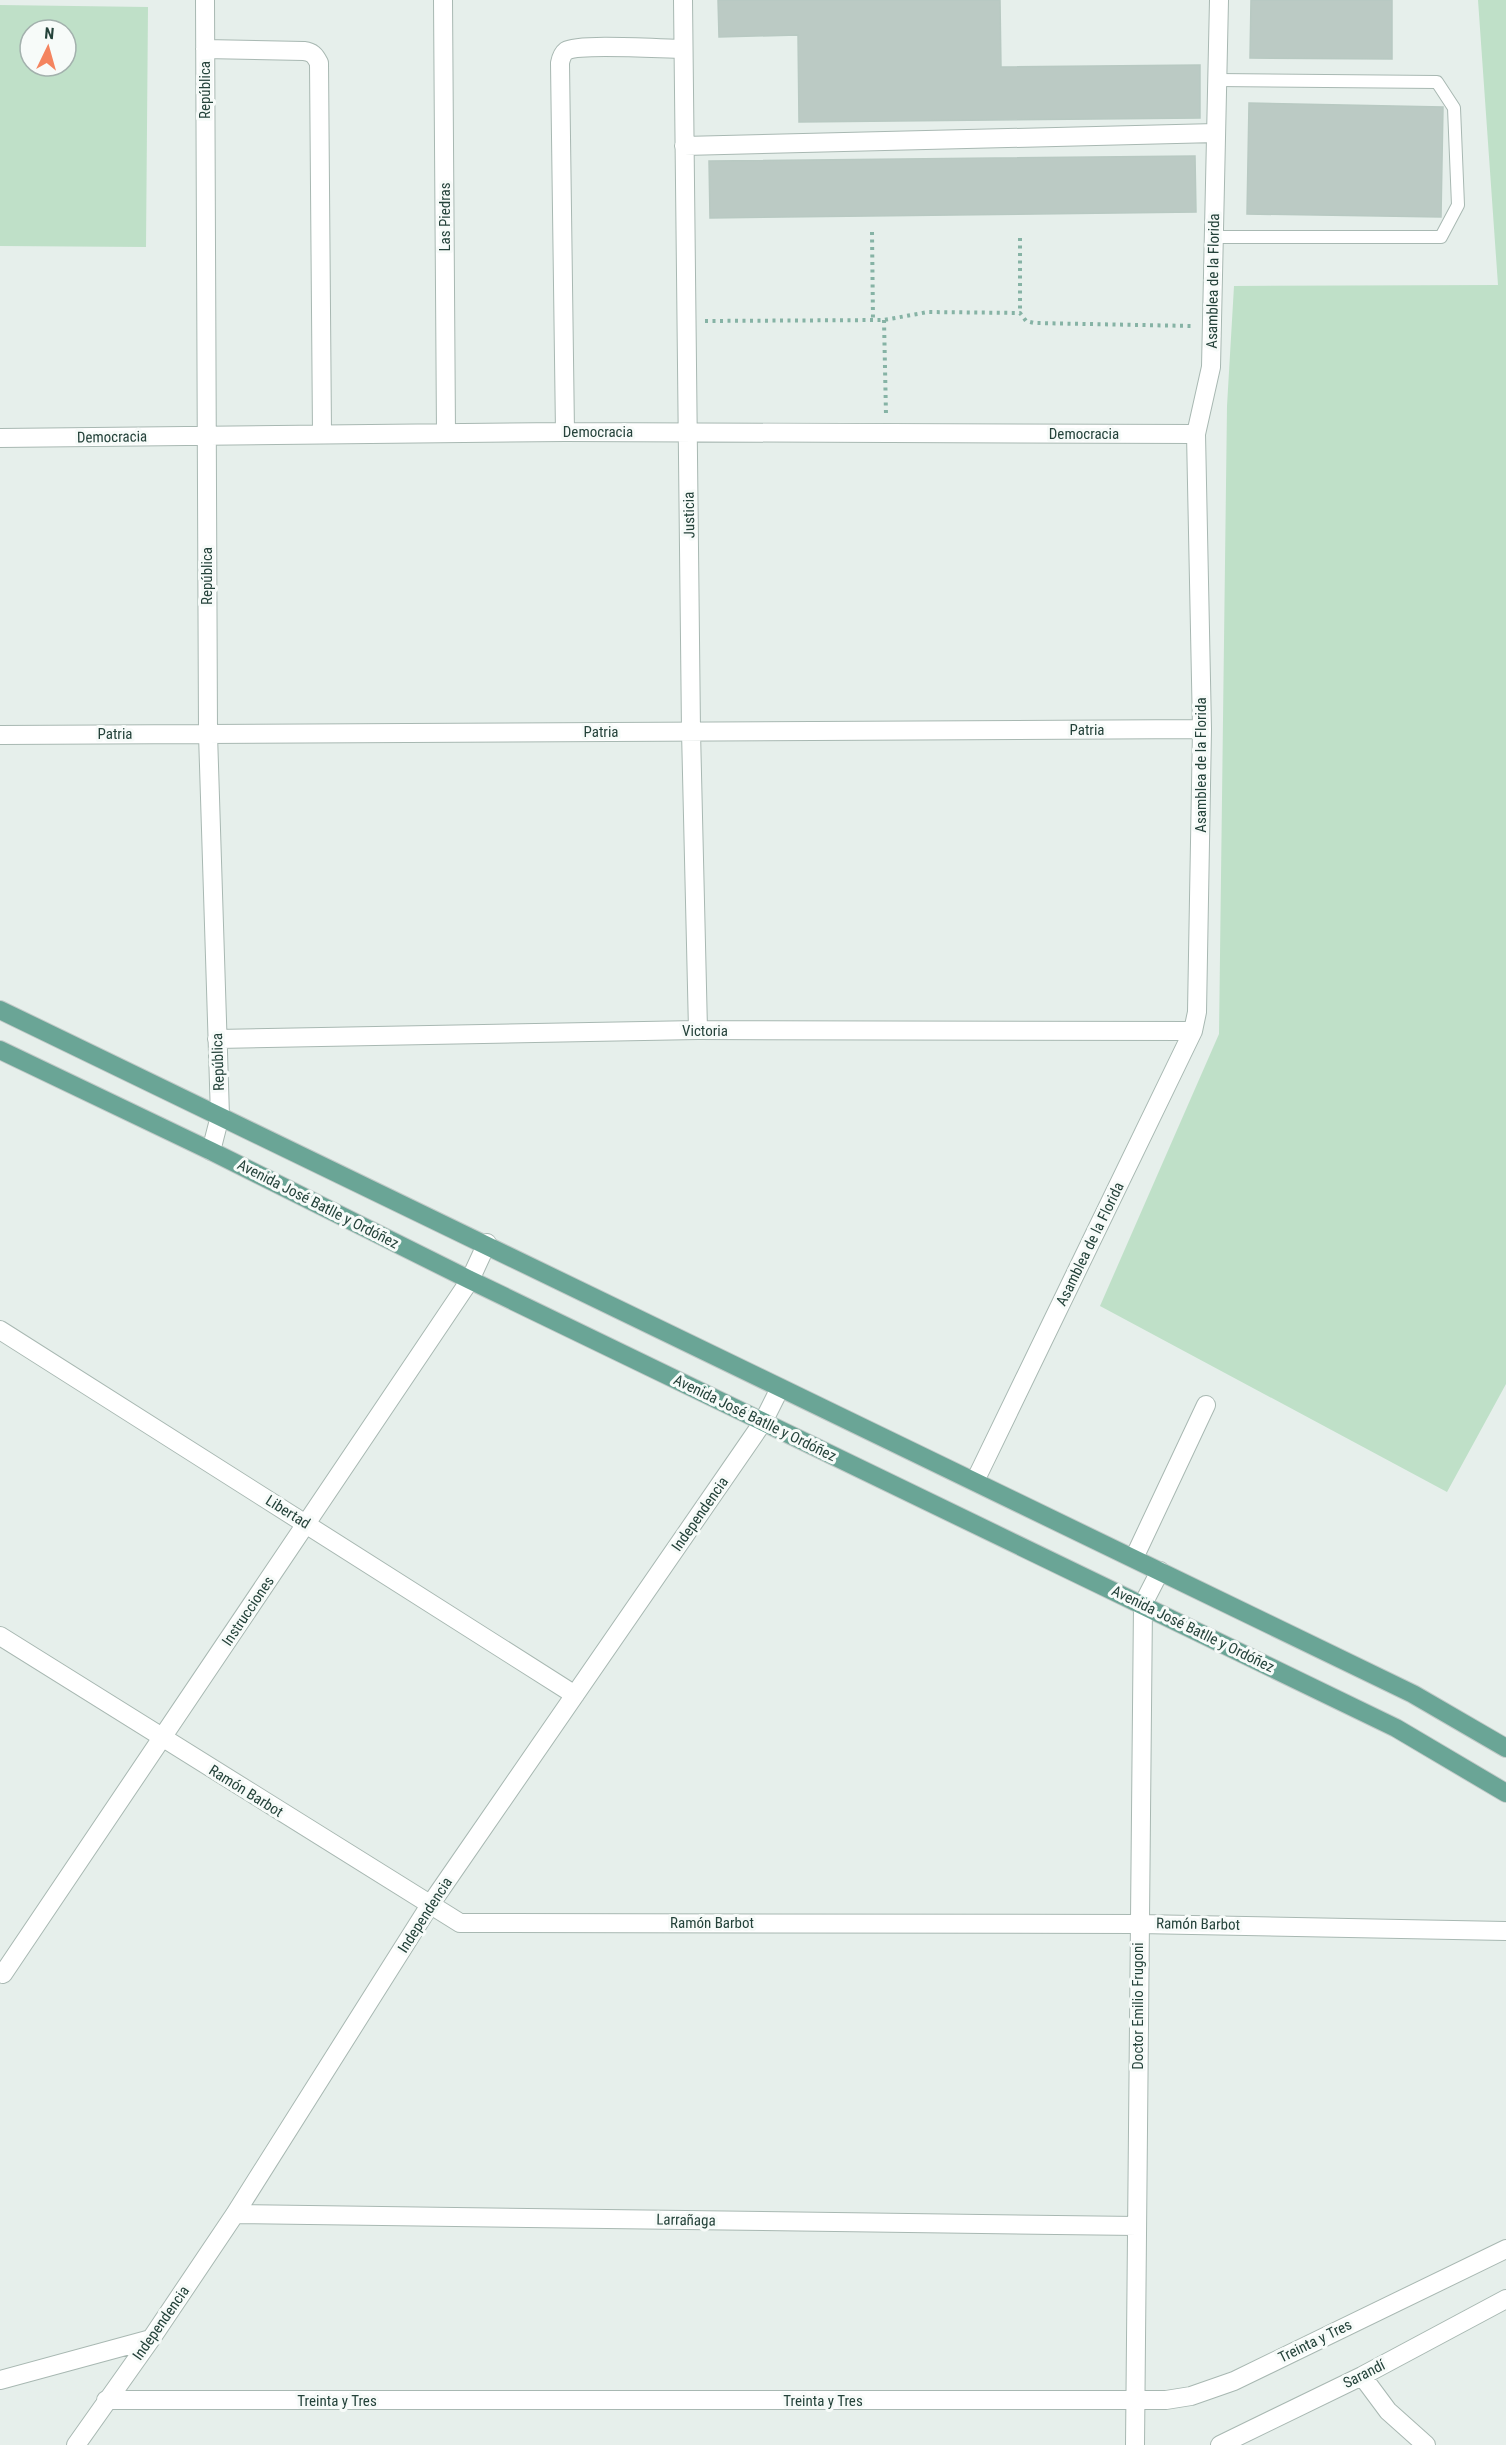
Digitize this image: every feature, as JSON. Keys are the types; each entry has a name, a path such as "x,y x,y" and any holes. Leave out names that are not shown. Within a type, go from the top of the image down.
{"main road":[{"path":"0,1010 487,1243 780,1388 1413,1694 1506,1748"},
{"name":"Avenida José Batlle y Ordóñez","path":"0,1050 211,1150 470,1280 1396,1728 1506,1793"}],"street":[{"name":"República","path":"205,0 208,734 220,1116 211,1150"},
{"name":"Las Piedras","path":"443,0 446,433"},
{"name":"Justicia","path":"683,0 691,731 698,1030"},
{"name":"Asamblea de la Florida","path":"975,1481 1193,1031 1197,1012 1202,729 1196,434 1211,367 1219,0"},
{"path":"565,432 560,63 562,56 566,51 583,48 683,49"},
{"path":"205,49 304,51 316,56 319,63 322,434"},
{"path":"684,146 1216,133"},
{"name":"Democracia","path":"0,438 565,432 1196,434"},
{"name":"Patria","path":"0,735 1202,729"},
{"name":"Victoria","path":"217,1039 698,1030 1193,1031"},
{"name":"Instrucciones","path":"3,1974 470,1280 487,1243"},
{"name":"Libertad","path":"0,1330 575,1695"},
{"name":"Independencia","path":"76,2445 235,2214 430,1905 763,1422 780,1388"},
{"path":"1134,1558 1206,1405"},
{"name":"Doctor Emilio Frugoni","path":"1135,2445 1143,1604 1160,1571"},
{"name":"Ramón Barbot","path":"0,1636 460,1923 1139,1924 1506,1931"},
{"name":"Larrañaga","path":"235,2214 1137,2226"},
{"name":"Treinta y Tres","path":"106,2400 1135,2402 1166,2400 1191,2396 1234,2380 1506,2248"},
{"name":"Sarandí","path":"1220,2445 1362,2376 1506,2299"},
{"path":"0,2380 151,2339"},
{"path":"1362,2376 1388,2412 1426,2445"}],"lane":[{"path":"1215,237 1441,237 1458,205 1454,108 1437,82 1217,80"}],"path":[{"path":"872,232 873,320"},
{"path":"1020,238 1020,313 1026,321 1212,327"},
{"path":"686,321 884,320 928,312 1020,313"},
{"path":"884,320 886,433"}],"green space":[{"path":"1478,0 1506,0 1506,1384 1447,1492 1100,1306 1219,1034 1227,406 1234,286 1498,285"},
{"path":"0,5 148,7 146,247 0,246"}],"building":[{"path":"718,0 1000,0 1001,67 1200,65 1200,118 799,122 798,35 719,37"},
{"path":"1251,0 1392,0 1392,59 1250,58"},
{"path":"1249,103 1443,107 1441,217 1247,214"},
{"path":"1195,156 1196,212 710,218 709,161"}]}
